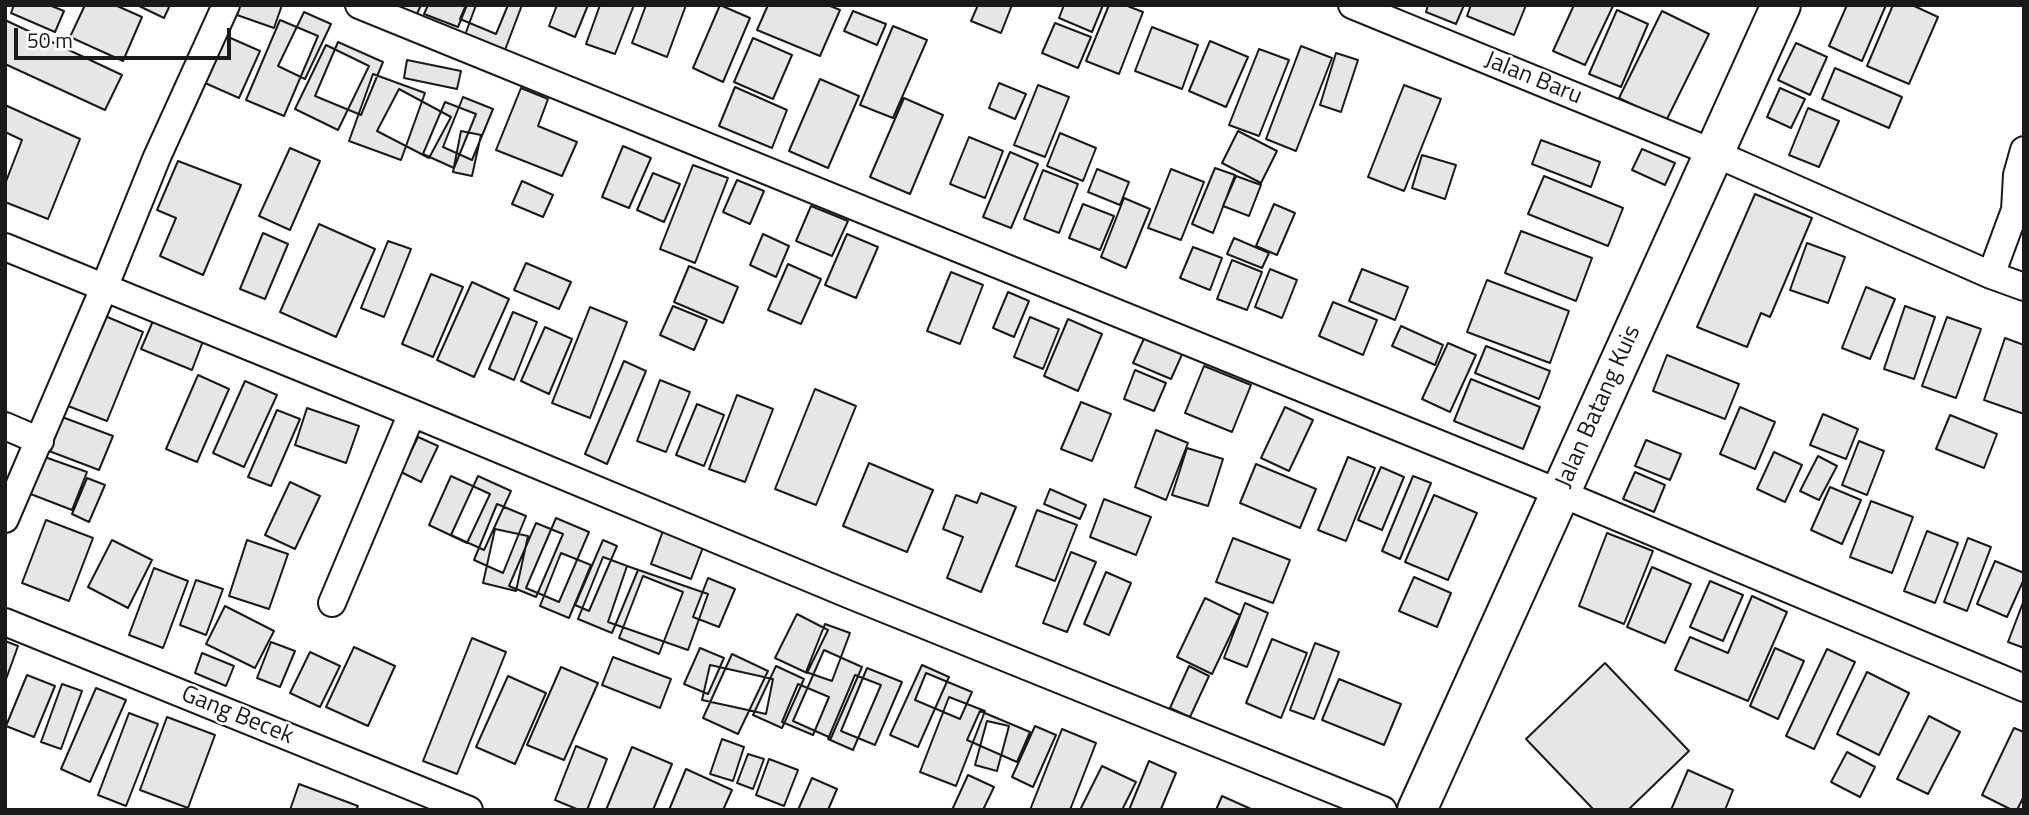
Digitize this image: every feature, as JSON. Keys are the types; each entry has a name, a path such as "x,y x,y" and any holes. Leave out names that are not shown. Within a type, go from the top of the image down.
{"main road":[{"name":"Jalan Batang Kuis","path":"1417,810 1781,5"}],"street":[{"path":"5,519 157,157 226,5"},
{"path":"359,5 1560,493 2024,688"},
{"name":"Jalan Baru","path":"1352,5 1714,153 2024,287"},
{"path":"1991,275 2015,211 2017,175 2024,150"},
{"path":"5,247 837,590 1382,810"},
{"path":"332,603 412,413"},
{"path":"5,426 40,440"},
{"name":"Gang Becek","path":"5,622 470,810"}],"building":[{"path":"14,5 49,5 64,11 55,32 11,13"},
{"path":"85,5 115,5 142,17 123,61 70,37"},
{"path":"137,5 170,5 164,18"},
{"path":"240,5 282,5 274,28 237,15"},
{"path":"386,5 421,5 415,18"},
{"path":"428,5 467,5 458,27 424,14"},
{"path":"466,5 508,5 496,34 460,19"},
{"path":"476,5 522,5 505,50 465,35"},
{"path":"557,5 588,5 575,37 549,26"},
{"path":"600,5 634,5 615,54 586,44"},
{"path":"646,5 686,5 667,57 632,43"},
{"path":"720,5 750,18 723,82 693,68"},
{"path":"768,5 828,5 840,10 820,56 757,30"},
{"path":"978,5 1012,5 1001,33 971,21"},
{"path":"1064,5 1103,5 1092,32 1059,18"},
{"path":"1109,5 1125,5 1143,12 1119,74 1086,61"},
{"path":"1428,5 1464,5 1456,24 1426,12"},
{"path":"1471,5 1526,5 1514,35 1467,16"},
{"path":"1574,5 1613,6 1585,65 1553,51"},
{"path":"1847,5 1886,5 1862,61 1829,46"},
{"path":"1893,5 1912,5 1938,17 1909,84 1867,66"},
{"path":"1617,10 1648,24 1621,87 1589,74"},
{"path":"853,11 886,24 877,45 844,31"},
{"path":"1662,11 1709,34 1666,121 1619,98"},
{"path":"304,12 331,24 305,79 278,66"},
{"path":"5,20 122,75 105,110 5,64"},
{"path":"280,20 318,36 284,116 246,100"},
{"path":"1055,23 1091,37 1078,68 1042,53"},
{"path":"893,26 927,40 893,118 860,105"},
{"path":"1152,27 1198,45 1182,89 1135,71"},
{"path":"226,36 260,51 239,98 205,83"},
{"path":"753,38 792,55 773,99 734,82"},
{"path":"1210,41 1248,57 1226,107 1189,91"},
{"path":"338,42 383,62 361,115 315,96"},
{"path":"1796,43 1827,57 1810,95 1778,80"},
{"path":"326,45 369,66 338,130 295,109"},
{"path":"1301,46 1332,58 1296,151 1266,139"},
{"path":"1259,49 1289,60 1259,136 1229,125"},
{"path":"1336,53 1358,60 1341,112 1320,105"},
{"path":"407,60 461,71 457,89 404,78"},
{"path":"1835,68 1902,97 1889,128 1822,99"},
{"path":"373,74 425,93 401,160 349,141"},
{"path":"820,79 859,96 828,168 789,151"},
{"path":"999,83 1026,94 1015,119 989,108"},
{"path":"1038,85 1069,97 1045,157 1014,145"},
{"path":"1404,85 1441,99 1404,191 1368,177"},
{"path":"735,87 787,110 772,148 719,126"},
{"path":"521,88 548,99 538,126 577,142 562,176 496,150"},
{"path":"1780,88 1805,99 1791,128 1767,117"},
{"path":"399,89 451,117 429,158 377,131"},
{"path":"463,97 493,109 472,160 443,147"},
{"path":"904,98 943,115 910,194 870,177"},
{"path":"445,102 476,114 454,168 423,154"},
{"path":"5,105 80,139 48,219 5,202 5,184 22,140 5,132"},
{"path":"1808,108 1839,121 1819,167 1789,155"},
{"path":"461,131 481,135 472,176 453,172"},
{"path":"1238,131 1277,151 1261,183 1222,163"},
{"path":"1060,133 1096,148 1083,181 1047,166"},
{"path":"969,137 1003,151 985,198 950,184"},
{"path":"1541,140 1600,162 1591,187 1532,164"},
{"path":"623,146 651,158 629,208 602,197"},
{"path":"290,148 320,161 290,230 259,216"},
{"path":"1642,149 1675,163 1665,185 1632,170"},
{"path":"1010,152 1038,164 1011,228 983,217"},
{"path":"1422,155 1456,165 1445,199 1412,188"},
{"path":"178,161 241,185 203,275 160,256 176,218 157,210"},
{"path":"693,165 728,178 695,263 660,249"},
{"path":"1215,168 1235,175 1213,233 1192,224"},
{"path":"1097,169 1129,182 1120,205 1088,192"},
{"path":"1171,169 1204,182 1181,240 1148,228"},
{"path":"1043,170 1078,184 1059,233 1024,219"},
{"path":"653,173 680,184 664,222 637,210"},
{"path":"1236,176 1261,185 1249,216 1223,206"},
{"path":"1544,176 1623,208 1608,246 1528,214"},
{"path":"737,180 764,191 750,224 723,212"},
{"path":"522,181 553,195 543,217 512,204"},
{"path":"1755,194 1812,218 1770,317 1761,313 1747,347 1697,327"},
{"path":"1124,198 1150,209 1126,268 1101,257"},
{"path":"1083,204 1114,216 1100,250 1069,238"},
{"path":"1274,204 1295,213 1277,255 1256,246"},
{"path":"811,206 848,221 832,256 796,241"},
{"path":"319,224 375,249 336,337 280,312"},
{"path":"1521,231 1592,258 1576,301 1505,273"},
{"path":"263,233 288,244 265,299 240,289"},
{"path":"763,234 789,246 776,277 750,265"},
{"path":"847,234 878,247 856,298 825,285"},
{"path":"1234,238 1269,253 1262,268 1227,254"},
{"path":"388,241 411,249 384,317 361,308"},
{"path":"1807,243 1845,257 1828,303 1790,290"},
{"path":"1193,247 1222,258 1210,290 1180,278"},
{"path":"1232,260 1262,272 1247,310 1217,299"},
{"path":"526,263 571,282 559,309 514,290"},
{"path":"788,264 821,279 801,324 768,310"},
{"path":"689,266 738,287 723,323 674,302"},
{"path":"1270,269 1297,280 1282,318 1255,307"},
{"path":"1362,269 1408,287 1395,320 1349,301"},
{"path":"951,272 983,285 960,344 927,331"},
{"path":"431,274 463,287 433,357 402,344"},
{"path":"1487,280 1569,311 1550,363 1467,332"},
{"path":"472,282 509,299 474,377 437,360"},
{"path":"1866,287 1895,299 1870,359 1842,348"},
{"path":"1008,292 1029,301 1014,337 993,328"},
{"path":"1333,302 1377,320 1363,355 1319,336"},
{"path":"673,306 707,320 694,350 660,335"},
{"path":"1905,306 1935,317 1914,379 1884,369"},
{"path":"590,307 627,322 590,418 552,403"},
{"path":"513,312 537,322 514,380 489,369"},
{"path":"105,316 143,332 107,421 68,406"},
{"path":"1030,317 1059,329 1043,369 1014,357"},
{"path":"1947,317 1981,329 1956,398 1922,386"},
{"path":"1068,319 1102,334 1078,391 1044,376"},
{"path":"153,321 203,341 192,370 141,349"},
{"path":"1401,326 1443,345 1435,365 1392,346"},
{"path":"545,327 572,339 549,394 521,381"},
{"path":"1146,334 1184,350 1171,379 1133,363"},
{"path":"2005,338 2024,345 2024,414 1984,400"},
{"path":"1448,343 1476,355 1450,412 1422,399"},
{"path":"1486,346 1550,371 1539,399 1475,373"},
{"path":"1667,355 1739,384 1725,419 1653,391"},
{"path":"624,361 646,371 607,464 585,454"},
{"path":"1204,366 1251,385 1232,432 1185,413"},
{"path":"1135,370 1166,383 1154,411 1124,399"},
{"path":"198,375 229,389 197,462 166,449"},
{"path":"1471,379 1540,407 1523,449 1454,421"},
{"path":"660,380 690,392 666,452 637,441"},
{"path":"245,381 277,395 244,467 213,453"},
{"path":"815,389 856,406 816,505 775,489"},
{"path":"737,395 773,409 745,482 709,469"},
{"path":"1081,402 1111,414 1092,461 1061,449"},
{"path":"697,404 724,415 704,466 676,455"},
{"path":"1285,407 1313,420 1289,471 1261,458"},
{"path":"1740,407 1775,422 1755,469 1720,454"},
{"path":"307,408 359,426 346,463 295,445"},
{"path":"277,410 300,419 271,486 248,477"},
{"path":"1823,414 1858,429 1846,459 1810,445"},
{"path":"1950,415 1997,434 1984,468 1936,449"},
{"path":"62,417 113,436 99,470 49,451"},
{"path":"1156,430 1188,443 1166,500 1135,487"},
{"path":"418,437 438,446 421,482 401,472"},
{"path":"1646,440 1681,454 1670,480 1635,466"},
{"path":"1859,441 1884,451 1867,495 1842,485"},
{"path":"1187,448 1223,459 1208,506 1172,495"},
{"path":"1774,452 1802,465 1785,502 1757,489"},
{"path":"42,456 87,472 72,510 28,493"},
{"path":"1818,456 1837,466 1819,500 1800,491"},
{"path":"1348,457 1375,468 1346,541 1318,530"},
{"path":"869,463 933,490 907,552 843,526"},
{"path":"1256,464 1316,489 1300,528 1240,503"},
{"path":"1381,467 1404,477 1382,530 1358,520"},
{"path":"1635,472 1665,485 1654,512 1623,499"},
{"path":"451,476 490,494 467,543 429,525"},
{"path":"478,476 511,491 484,550 451,535"},
{"path":"1413,476 1431,483 1400,559 1382,551"},
{"path":"87,478 105,485 89,522 72,514"},
{"path":"290,482 320,496 295,549 265,535"},
{"path":"1830,487 1861,500 1842,544 1811,530"},
{"path":"1050,489 1086,505 1080,519 1044,504"},
{"path":"981,493 1016,507 981,592 947,578 963,537 943,529 956,495 977,503"},
{"path":"1434,495 1477,513 1448,580 1405,562"},
{"path":"1104,499 1151,517 1136,555 1090,537"},
{"path":"1871,501 1913,517 1892,573 1850,557"},
{"path":"497,504 526,516 503,573 474,560"},
{"path":"1037,510 1077,525 1055,581 1016,566"},
{"path":"556,518 589,532 559,602 526,588"},
{"path":"46,520 93,538 69,601 22,583"},
{"path":"536,523 563,534 536,597 509,586"},
{"path":"664,528 705,542 691,579 651,564"},
{"path":"495,529 528,536 516,591 483,583"},
{"path":"1927,531 1958,543 1935,603 1904,591"},
{"path":"1607,533 1653,551 1624,624 1579,606"},
{"path":"1233,538 1290,560 1273,603 1216,582"},
{"path":"1968,538 1991,547 1967,611 1944,602"},
{"path":"112,540 152,560 128,608 88,587"},
{"path":"247,540 288,554 269,609 229,596"},
{"path":"603,540 617,546 589,611 575,605"},
{"path":"1071,552 1096,562 1067,632 1043,623"},
{"path":"561,553 591,565 569,618 540,606"},
{"path":"603,557 638,570 612,633 578,619"},
{"path":"1995,561 2024,573 2024,579 2007,617 1977,604"},
{"path":"627,566 708,594 688,650 608,622"},
{"path":"1652,567 1691,584 1665,643 1627,627"},
{"path":"154,568 188,581 163,648 129,635"},
{"path":"1106,572 1131,583 1109,635 1084,624"},
{"path":"643,576 683,592 659,654 619,638"},
{"path":"1414,577 1451,593 1437,627 1399,611"},
{"path":"708,578 735,589 719,627 693,617"},
{"path":"196,580 223,589 206,635 180,625"},
{"path":"1710,581 1743,595 1723,641 1690,627"},
{"path":"1752,596 1787,612 1748,701 1675,670 1690,637 1728,653"},
{"path":"1205,598 1240,615 1212,674 1177,657"},
{"path":"2024,600 2024,648 2008,642"},
{"path":"1245,603 1268,613 1247,667 1224,658"},
{"path":"225,606 274,631 255,668 206,644"},
{"path":"797,614 828,630 807,673 775,658"},
{"path":"825,624 850,633 832,681 806,672"},
{"path":"472,638 506,652 457,774 423,761"},
{"path":"1272,639 1307,653 1281,718 1246,703"},
{"path":"5,641 18,646 5,682"},
{"path":"271,642 295,651 280,687 257,678"},
{"path":"1315,643 1339,652 1314,719 1290,710"},
{"path":"354,647 395,666 368,726 326,707"},
{"path":"700,648 724,658 708,694 684,684"},
{"path":"1775,648 1804,661 1778,719 1750,706"},
{"path":"1827,649 1855,662 1814,749 1786,736"},
{"path":"824,650 862,667 831,738 793,721"},
{"path":"310,652 340,666 320,707 290,693"},
{"path":"202,653 234,666 226,686 195,673"},
{"path":"732,654 768,671 738,734 703,718"},
{"path":"613,657 671,679 660,708 602,685"},
{"path":"1605,663 1689,751 1628,810 1594,810 1526,739"},
{"path":"710,665 773,679 766,714 702,700"},
{"path":"922,665 949,677 918,747 890,735"},
{"path":"776,666 804,679 782,728 753,715"},
{"path":"1189,666 1209,676 1190,717 1170,708"},
{"path":"561,667 598,683 564,760 527,745"},
{"path":"867,668 902,682 875,745 841,731"},
{"path":"1867,672 1909,693 1879,755 1837,734"},
{"path":"926,673 972,692 960,719 915,700"},
{"path":"27,675 55,686 34,737 6,726"},
{"path":"855,675 881,685 853,750 828,739"},
{"path":"508,676 546,693 515,764 476,747"},
{"path":"1339,679 1401,704 1384,745 1322,720"},
{"path":"62,684 82,691 61,749 41,742"},
{"path":"798,684 829,697 813,735 782,722"},
{"path":"96,688 126,700 90,782 61,769"},
{"path":"949,697 985,711 956,786 920,772"},
{"path":"980,711 1030,732 1017,762 967,740"},
{"path":"129,713 158,724 126,806 98,795"},
{"path":"1929,716 1960,732 1928,794 1897,779"},
{"path":"167,717 215,735 188,808 140,790"},
{"path":"987,721 1009,726 997,771 975,765"},
{"path":"1035,726 1056,735 1033,787 1012,777"},
{"path":"2014,728 2024,732 2024,796 2017,810 1982,795"},
{"path":"1062,729 1096,743 1070,810 1030,810"},
{"path":"722,739 744,747 733,781 710,774"},
{"path":"576,746 607,759 587,810 579,810 555,800"},
{"path":"632,747 672,764 653,810 606,810"},
{"path":"1847,752 1875,767 1860,797 1831,782"},
{"path":"748,754 764,759 753,789 737,783"},
{"path":"769,759 798,770 784,806 756,795"},
{"path":"1149,761 1176,773 1161,809 1165,810 1129,810"},
{"path":"1102,766 1136,782 1122,810 1080,810"},
{"path":"686,769 732,790 723,810 669,810"},
{"path":"1688,770 1733,790 1725,810 1671,810"},
{"path":"968,775 994,787 983,810 952,810"},
{"path":"812,778 837,789 828,810 798,810"},
{"path":"299,784 358,806 356,810 290,810"},
{"path":"1222,796 1251,809 1216,810"}]}
